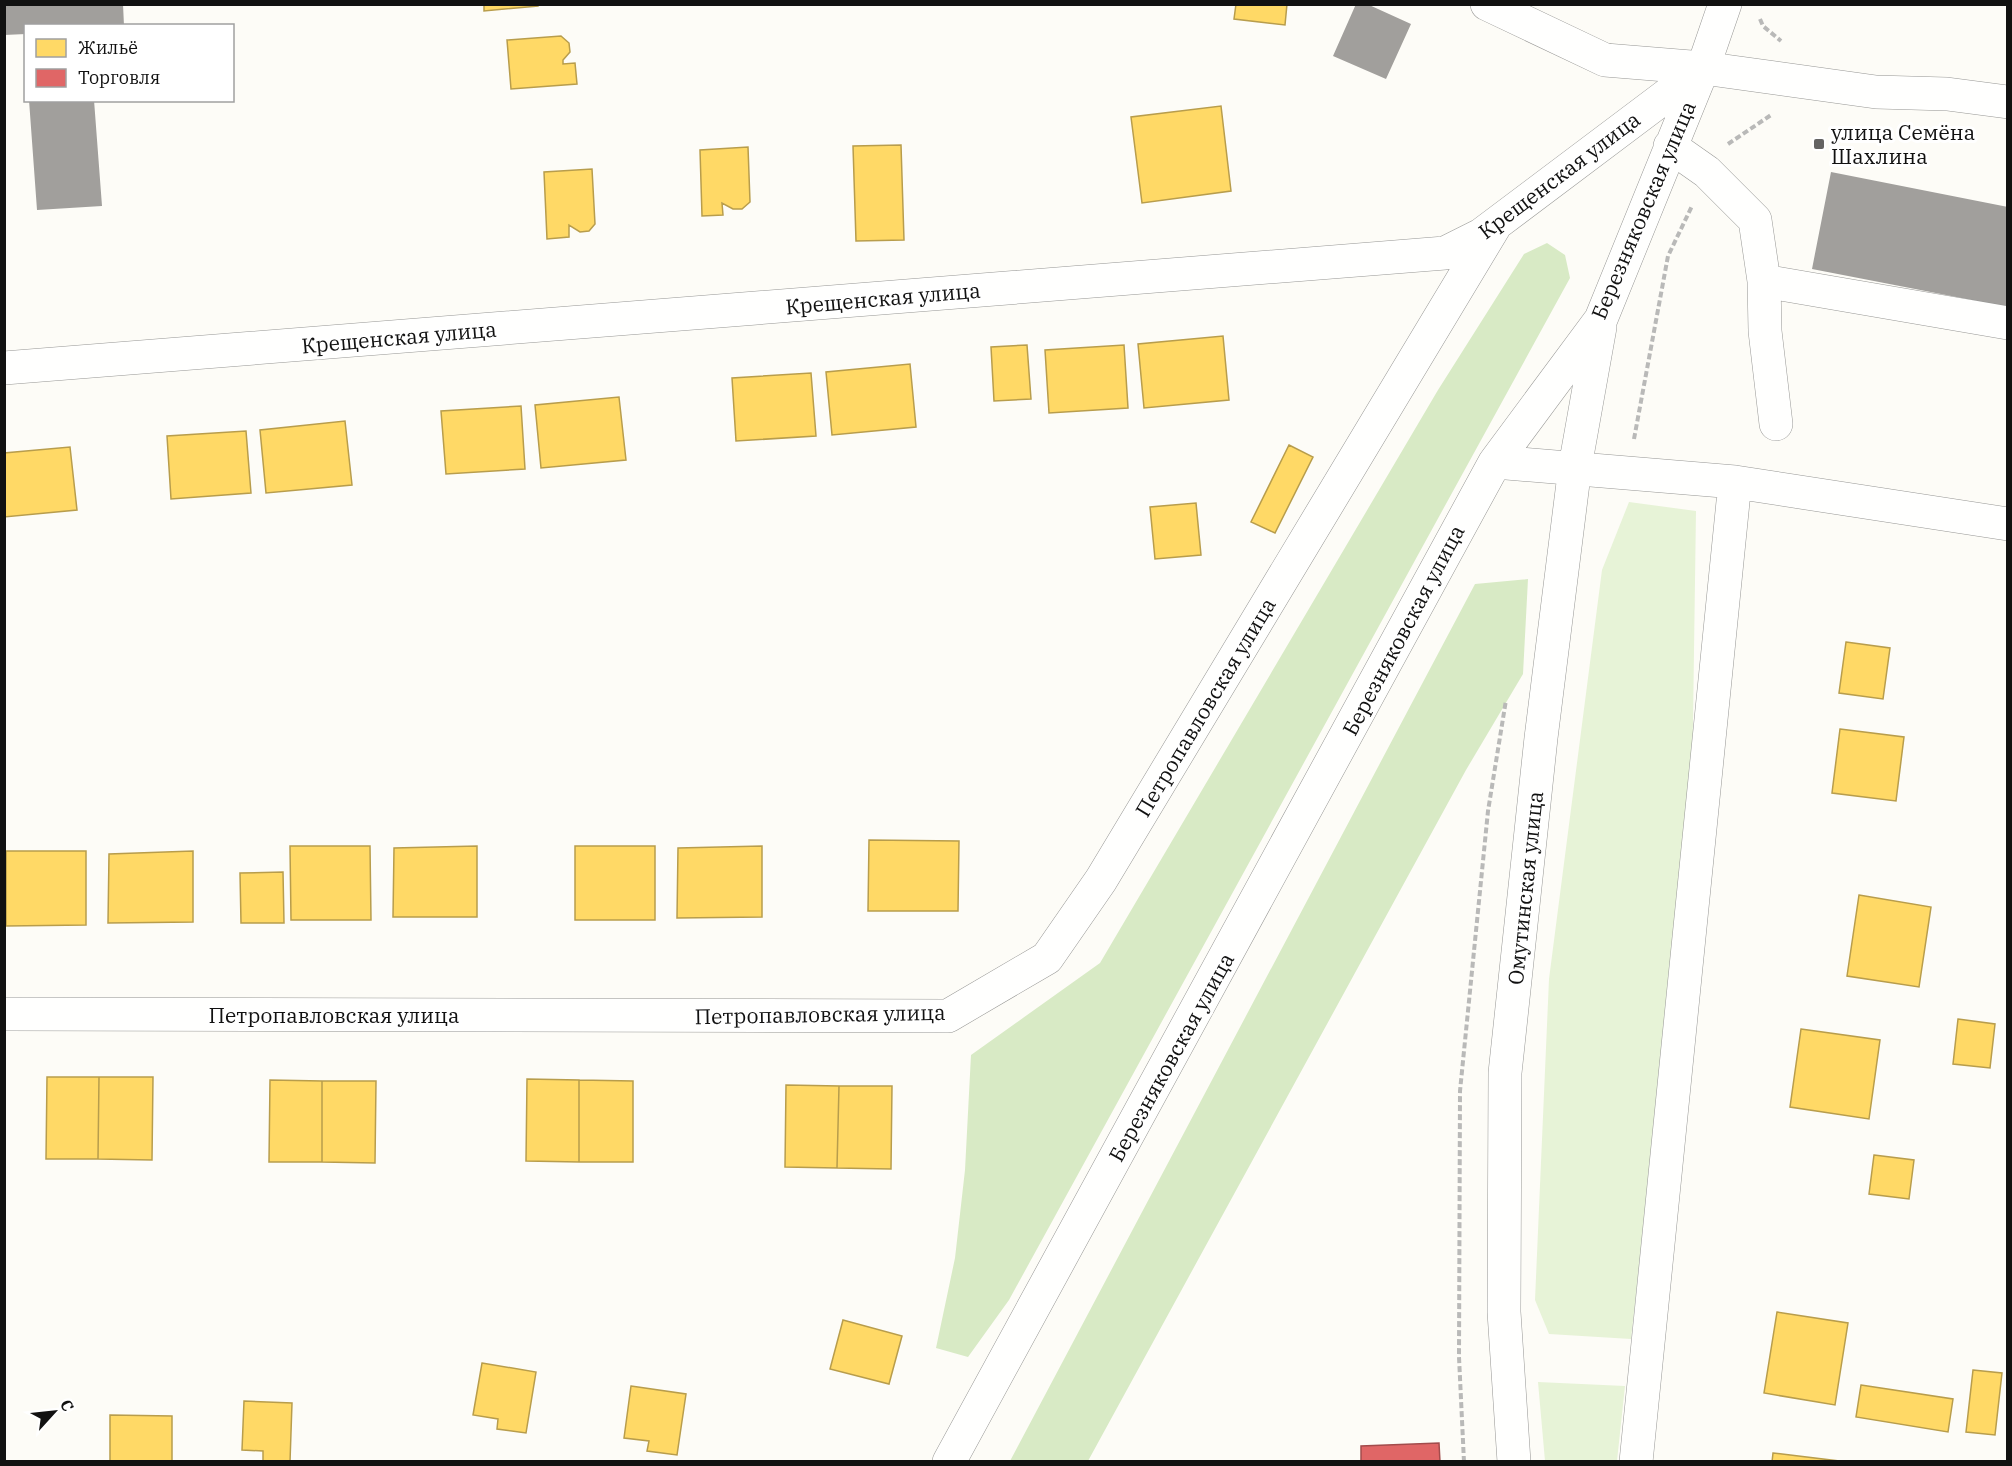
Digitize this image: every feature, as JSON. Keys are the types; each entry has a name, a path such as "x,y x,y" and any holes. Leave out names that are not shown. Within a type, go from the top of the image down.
{"street":[{"path":"1487,4 1605,60 1703,68 1876,92 1947,94 2007,102"},
{"path":"1703,68 1725,4"},
{"name":"Березняковская улица","path":"949,1461 1495,462 1601,319 1703,68"},
{"name":"Крещенская улица","path":"4,368 1444,253 1481,235 1703,68"},
{"path":"1670,146 1707,172 1755,220 1764,281 1765,331 1776,424"},
{"name":"Петропавловская улица","path":"4,1014 948,1016 1047,958 1054,949 1101,880 1496,224"},
{"path":"1764,281 2007,323"},
{"name":"Омутинская улица","path":"1514,1461 1504,1312 1505,1073 1541,738 1575,467 1601,319"},
{"path":"1495,462 1736,482 2007,524"},
{"path":"1636,1461 1736,482"}],"green space":[{"path":"1547,243 1565,255 1570,278 1009,1300 968,1357 936,1348 955,1258 965,1170 971,1055 1100,963 1438,390 1524,254"},
{"path":"1629,502 1696,511 1692,792 1631,1339 1549,1334 1535,1300 1549,979 1602,570"},
{"path":"1528,579 1523,674 1466,770 1088,1461 1010,1461 1475,584"},
{"path":"1538,1382 1625,1386 1617,1461 1545,1461"}],"building: Жильё":[{"path":"484,4 538,4 538,6 484,11"},
{"path":"1236,4 1287,4 1285,25 1234,19"},
{"path":"561,36 569,43 570,52 563,60 563,64 575,63 577,84 511,89 507,40"},
{"path":"1221,106 1231,191 1142,203 1131,117"},
{"path":"901,145 904,240 856,241 853,146"},
{"path":"748,147 750,202 742,209 733,209 722,203 723,215 702,216 700,150"},
{"path":"592,169 595,224 589,231 580,232 569,225 569,237 547,239 544,172"},
{"path":"1223,336 1229,400 1144,408 1138,344"},
{"path":"1027,345 1031,399 994,401 991,347"},
{"path":"1124,345 1128,408 1049,413 1045,350"},
{"path":"910,364 916,427 832,435 826,372"},
{"path":"811,373 816,436 736,441 732,378"},
{"path":"619,397 626,460 541,468 535,405"},
{"path":"521,406 525,469 446,474 441,411"},
{"path":"345,421 352,485 266,493 260,430"},
{"path":"246,431 251,493 171,499 167,436"},
{"path":"1289,445 1313,457 1275,533 1251,522"},
{"path":"70,447 77,510 4,517 4,453"},
{"path":"1196,503 1201,555 1155,559 1150,507"},
{"path":"1846,642 1890,648 1883,699 1839,693"},
{"path":"1840,729 1904,737 1896,801 1832,793"},
{"path":"869,840 959,841 958,911 868,911"},
{"path":"290,846 370,846 371,920 291,920"},
{"path":"477,846 477,917 393,917 394,848"},
{"path":"575,846 655,846 655,920 575,920"},
{"path":"762,846 762,917 677,918 678,848"},
{"path":"6,851 86,851 86,925 6,926"},
{"path":"193,851 193,922 108,923 109,854"},
{"path":"283,872 284,923 241,923 240,873"},
{"path":"1859,895 1931,907 1919,987 1847,976"},
{"path":"1958,1019 1995,1024 1990,1068 1953,1064"},
{"path":"1801,1029 1880,1040 1869,1119 1790,1107"},
{"path":"47,1077 99,1077 98,1159 46,1159"},
{"path":"99,1077 153,1077 152,1160 98,1159"},
{"path":"527,1079 579,1080 579,1162 526,1161"},
{"path":"270,1080 322,1081 322,1162 269,1162"},
{"path":"579,1080 633,1081 633,1162 579,1162"},
{"path":"322,1081 376,1081 375,1163 322,1162"},
{"path":"786,1085 839,1086 837,1168 785,1167"},
{"path":"839,1086 892,1086 891,1169 837,1168"},
{"path":"1874,1155 1914,1160 1909,1199 1869,1194"},
{"path":"1777,1312 1848,1323 1835,1405 1764,1393"},
{"path":"843,1320 902,1336 889,1384 830,1369"},
{"path":"482,1363 536,1372 526,1433 497,1429 498,1419 473,1415"},
{"path":"1973,1370 2002,1373 1995,1435 1966,1432"},
{"path":"1861,1385 1953,1399 1948,1432 1856,1417"},
{"path":"631,1386 686,1394 677,1455 647,1451 649,1441 624,1438"},
{"path":"244,1401 292,1403 290,1462 263,1462 263,1451 242,1450"},
{"path":"110,1415 172,1416 172,1462 110,1462"},
{"path":"1773,1453 1839,1461 1839,1462 1772,1462"}],"building: Торговля":[{"path":"1439,1443 1440,1462 1361,1462 1361,1446"}],"building: Прочее":[{"path":"4,4 123,4 124,24 24,24 24,34 4,35"},
{"path":"1356,4 1367,4 1411,24 1386,79 1333,56"},
{"path":"29,102 94,102 102,206 37,210"},
{"path":"1831,172 2008,207 2008,307 1812,269"}],"place":[{"name":"улица Семёна Шахлина","path":"1819,144"}]}
